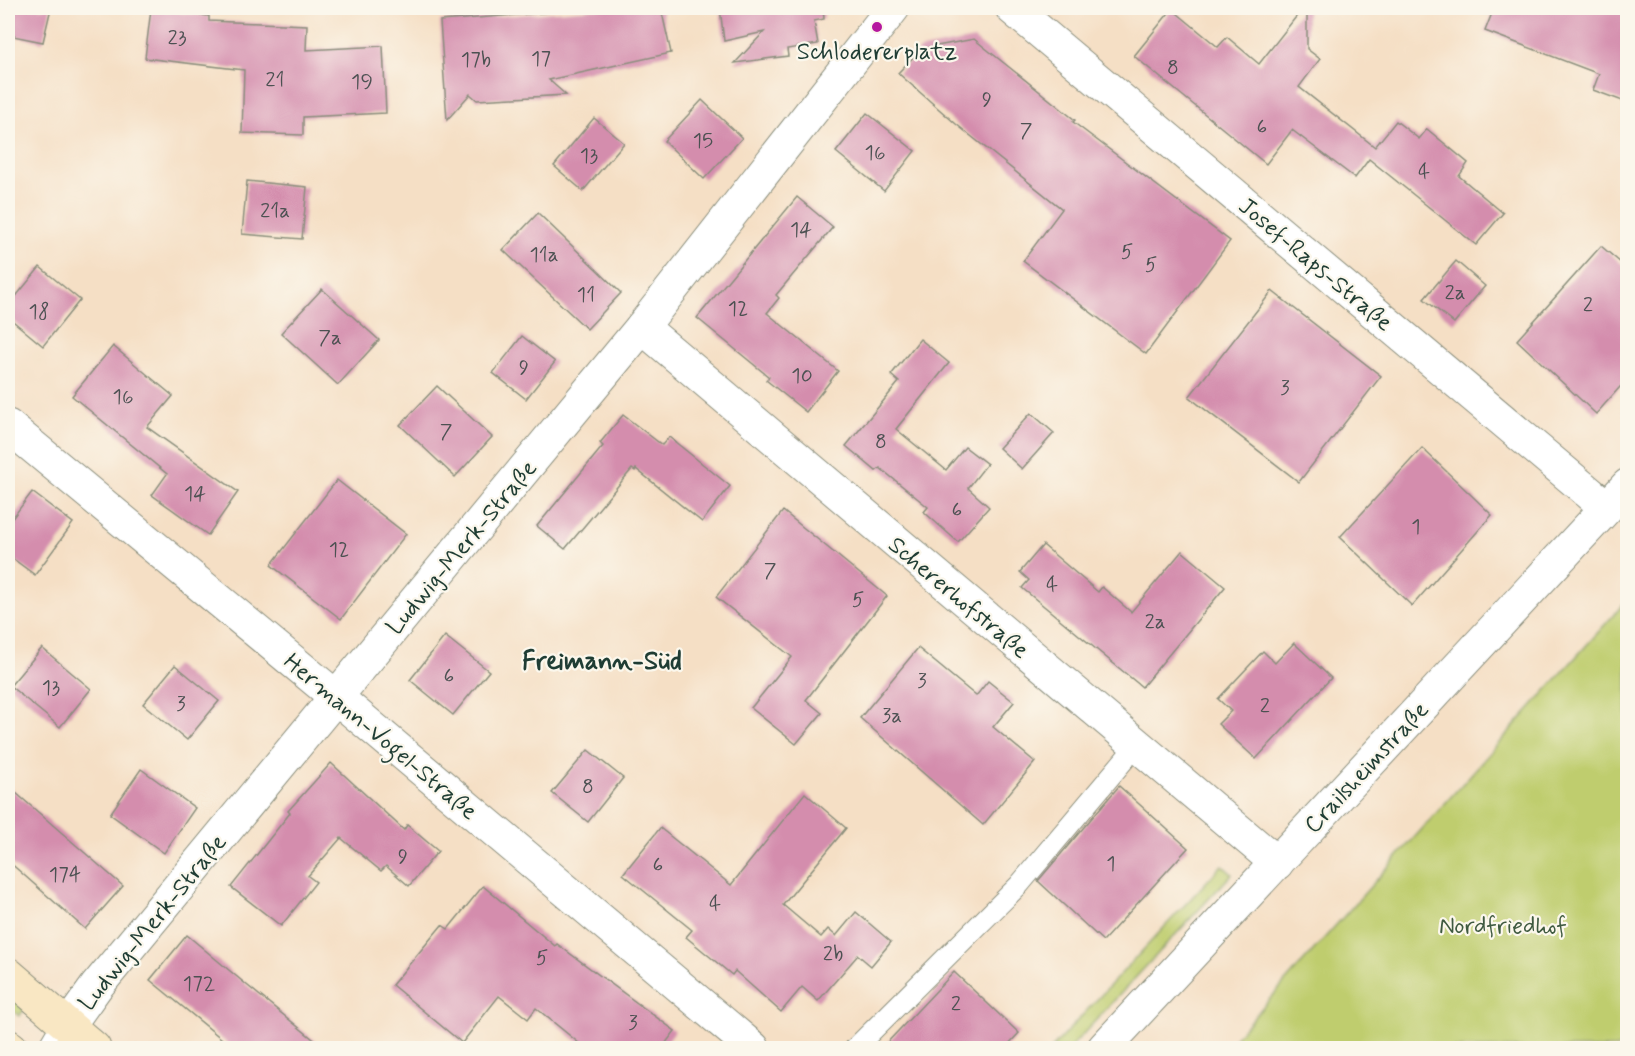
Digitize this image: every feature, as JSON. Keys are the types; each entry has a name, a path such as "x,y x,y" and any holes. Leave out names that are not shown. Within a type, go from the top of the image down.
{"main road":[{"path":"8,974 61,1037 94,1048"}],"street":[{"name":"Ludwig-Merk-Straße","path":"61,1037 96,987 642,327 893,8"},
{"name":"Josef-Raps-Straße","path":"1019,14 1617,496"},
{"name":"Schererhofstraße","path":"642,327 1136,747 1277,863"},
{"name":"Hermann-Vogel-Straße","path":"8,426 336,697 753,1048"},
{"name":"Crailsheimstraße","path":"1104,1048 1617,496"}],"lane":[{"path":"855,1048 1019,885 1136,747"}],"green space":[{"name":"Nordfriedhof","path":"1627,600 1627,1048 1226,1048"},
{"path":"1222,865 1232,874 1070,1048 1052,1048"},
{"path":"8,994 25,1009 19,1016 8,1006"}],"building":[{"path":"8,8 51,8 43,42 8,35"},
{"path":"603,8 661,8 671,53 549,80 566,95 477,100 470,94 447,120 440,21"},
{"path":"720,8 823,8 824,19 814,21 818,44 787,49 788,56 735,63 764,32 724,41"},
{"path":"1303,8 1307,8 1307,49 1320,59 1299,87 1375,147 1396,121 1419,139 1427,129 1468,163 1459,176 1503,213 1476,245 1369,159 1355,178 1292,130 1266,164 1134,56 1172,9 1218,47 1227,37 1259,64"},
{"path":"1494,8 1628,8 1628,103 1593,90 1599,74 1485,31"},
{"path":"151,9 209,16 209,21 307,25 306,50 383,46 386,113 303,117 303,135 242,133 244,70 145,58"},
{"path":"974,39 1075,120 1073,122 1230,241 1146,354 1023,261 1062,209 956,124 898,73 921,49"},
{"path":"702,100 742,138 704,179 664,141"},
{"path":"867,113 915,151 884,191 836,152"},
{"path":"594,118 624,143 583,191 554,166"},
{"path":"247,181 307,187 302,239 242,234"},
{"path":"797,197 833,227 776,295 779,298 767,313 838,371 806,412 766,380 769,377 697,318"},
{"path":"538,213 621,293 587,329 503,250"},
{"path":"1601,246 1628,269 1628,378 1596,414 1517,340"},
{"path":"1456,261 1485,286 1454,323 1424,299"},
{"path":"40,267 80,300 43,346 8,317 8,306"},
{"path":"322,289 379,340 338,385 281,333"},
{"path":"1272,291 1381,376 1299,482 1189,397"},
{"path":"522,336 555,362 526,399 493,373"},
{"path":"920,339 949,363 896,429 946,470 965,447 987,464 968,488 989,507 958,542 924,512 928,507 880,468 876,471 846,446 899,382 891,375"},
{"path":"113,346 173,396 147,427 238,492 208,535 152,495 167,474 72,396"},
{"path":"437,386 492,437 455,477 400,425"},
{"path":"1031,413 1054,433 1022,469 999,448"},
{"path":"623,415 662,445 669,437 730,486 702,522 636,469 635,471 632,469 565,549 537,526 603,446 600,443"},
{"path":"1422,448 1492,515 1412,606 1340,537"},
{"path":"337,480 406,534 341,619 271,565"},
{"path":"32,492 73,523 35,575 8,555 8,524"},
{"path":"783,511 887,596 806,700 822,713 796,744 751,708 792,657 716,597"},
{"path":"1043,545 1098,592 1102,587 1131,612 1182,551 1225,587 1142,687 1022,588 1029,580 1020,572"},
{"path":"445,636 489,671 453,715 410,680"},
{"path":"1294,643 1331,678 1256,759 1218,724 1231,711 1218,699 1263,651 1275,663"},
{"path":"42,648 91,689 60,727 10,686"},
{"path":"918,648 976,696 988,681 1014,702 993,727 1035,762 983,825 860,718"},
{"path":"175,665 219,701 187,740 143,704"},
{"path":"588,750 623,778 588,822 552,793"},
{"path":"331,763 404,830 407,825 438,851 409,886 386,866 381,871 341,838 308,876 316,882 281,926 231,887 290,813 288,811"},
{"path":"141,769 195,808 164,853 110,814"},
{"path":"8,786 123,886 85,929 8,861"},
{"path":"1119,786 1188,848 1103,941 1038,881"},
{"path":"805,793 846,828 783,905 821,937 828,929 836,936 856,912 891,942 871,966 858,955 818,1001 802,987 781,1012 735,971 732,975 686,937 692,930 623,874 660,828 731,885"},
{"path":"483,886 555,946 557,944 675,1031 662,1048 585,1048 536,1008 528,1019 499,996 462,1043 392,985 442,925 448,929"},
{"path":"187,935 324,1048 233,1048 150,980"},
{"path":"954,972 1019,1033 1005,1048 882,1048"}],"place":[{"name":"Schlodererplatz","path":"877,27"}],"district":[{"name":"Freimann-Süd","path":"602,660"}]}
